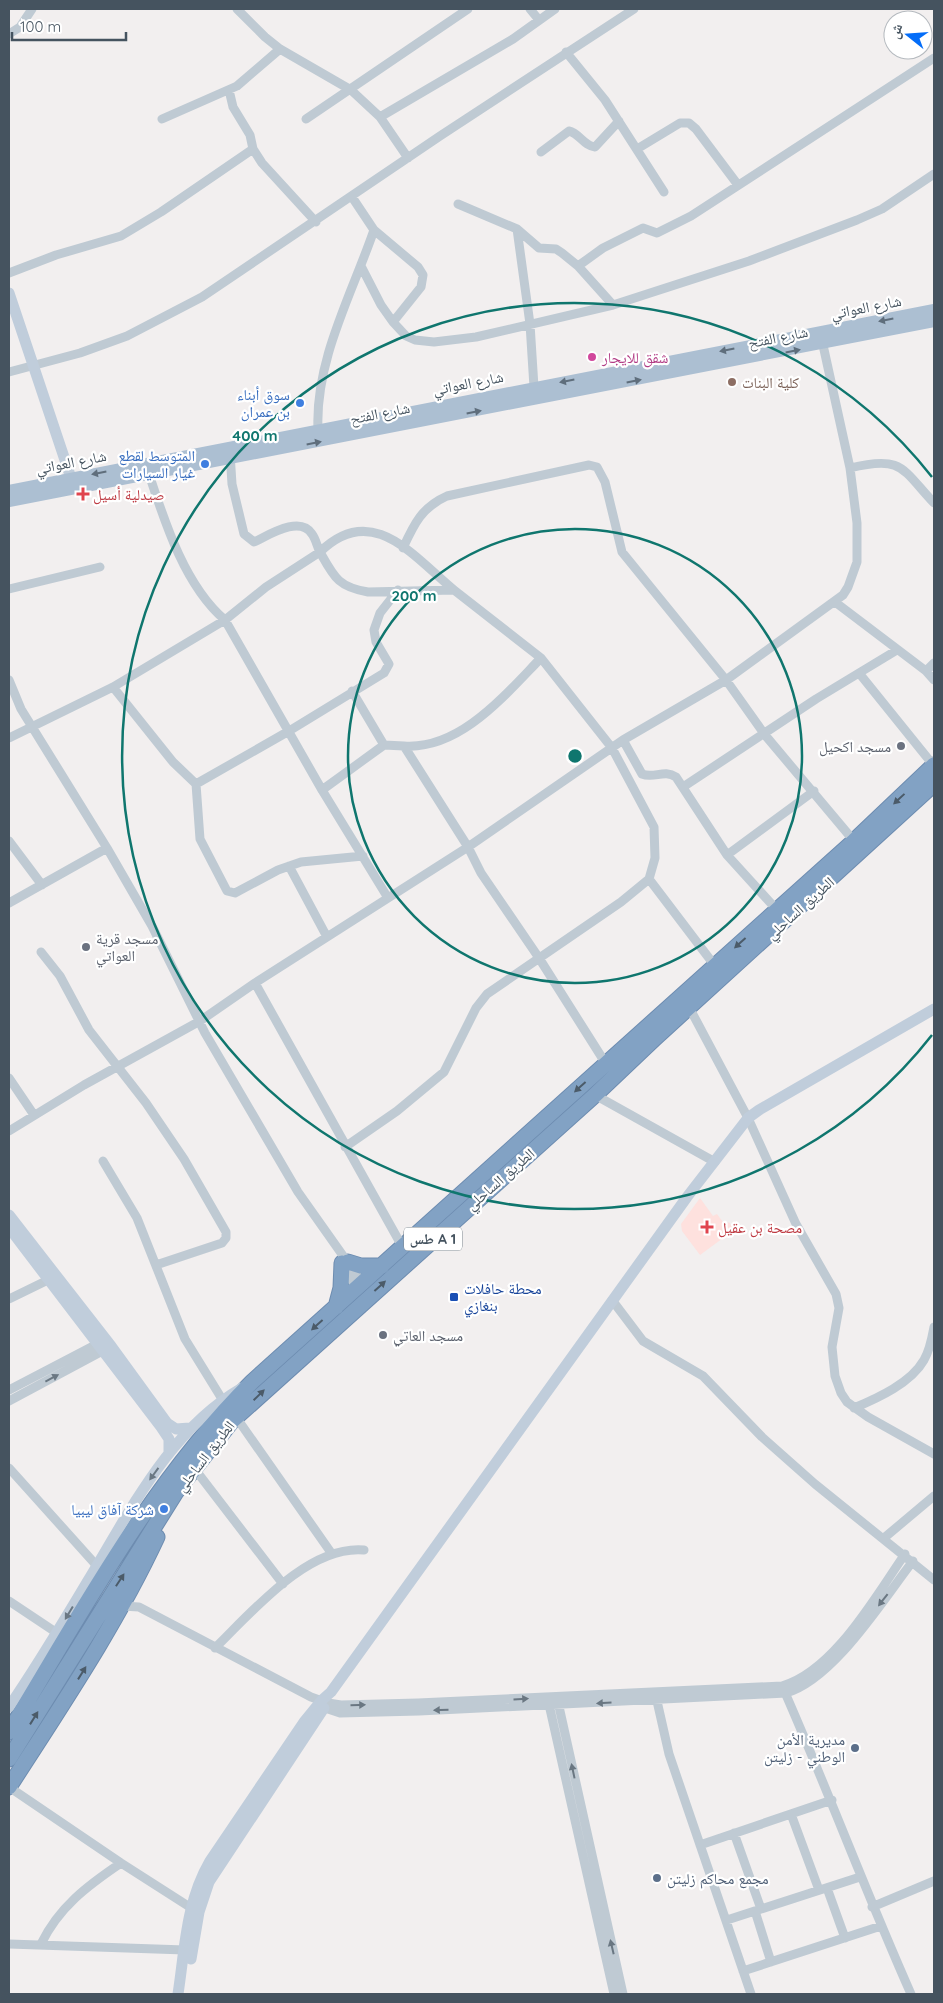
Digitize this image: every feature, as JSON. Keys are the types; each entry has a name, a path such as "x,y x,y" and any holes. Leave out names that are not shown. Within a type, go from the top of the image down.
{"highway":[{"name":"الطريق الساحلي","path":"9,1732 161,1488 222,1412 252,1382 854,841 934,765"},
{"name":"الطريق الساحلي","path":"9,1760 176,1492 236,1417 595,1095 934,784"},
{"path":"336,1307 341,1288 342,1258 361,1266 382,1266"},
{"path":"9,1787 122,1606 145,1563 176,1492"},
{"path":"9,1725 29,1699"}],"main road":[{"name":"شارع العواتي","path":"9,491 73,483 230,453 318,429 534,387 657,370 910,321 934,310"},
{"name":"شارع الفتح","path":"9,501 73,483 149,474 230,453 657,370 823,345 910,321 934,322"}],"street":[{"path":"9,34 20,27 32,9"},
{"path":"240,9 265,37 280,49 351,90 380,117 408,158"},
{"path":"306,119 468,9"},
{"path":"530,9 540,20"},
{"path":"380,117 513,39 555,9"},
{"path":"9,372 90,350 166,318 202,297 316,222 566,52 634,9"},
{"path":"162,119 229,90 280,49"},
{"path":"566,52 619,122 664,192"},
{"path":"578,266 631,233 646,227 657,233 691,216 934,58"},
{"path":"229,90 238,117 250,135 253,149 268,172 316,222"},
{"path":"541,152 569,131 574,132 590,146 595,147 619,122"},
{"path":"637,149 680,123 689,123 696,129 738,185"},
{"path":"9,272 56,255 121,236 161,212 253,149"},
{"path":"362,266 381,305 406,336 415,340 434,342 476,338 613,305 749,261 882,209 934,174"},
{"path":"352,197 374,230 398,250 423,275 421,287 393,322"},
{"path":"458,204 516,229 534,245 544,249 556,249 578,266 613,305"},
{"path":"516,229 530,324 534,387"},
{"path":"318,429 319,388 332,343 374,230"},
{"path":"9,293 32,366 73,483"},
{"path":"9,1131 200,1021 255,983 468,847 623,740 726,680 835,602 848,587 857,562 857,523 850,468 823,345"},
{"path":"230,453 232,484 244,534 254,542 294,525 301,526 312,534 334,578 347,587 368,592 454,590"},
{"path":"850,468 866,464 896,466 906,471 934,503"},
{"path":"403,548 413,525 424,510 433,502 447,496 590,465 597,467 605,482 622,552 726,680 765,735 814,791 854,841"},
{"path":"149,474 183,562 196,588 208,605 225,620 322,790 388,898"},
{"path":"9,738 30,726 113,687 225,620 266,587 336,541 360,530 378,532 403,548 541,658 612,748 654,827 655,858 649,879 621,902 488,994 476,1008 444,1072 397,1111 345,1147"},
{"path":"9,589 100,567"},
{"path":"196,784 289,731 352,691 378,678 388,668 388,660 374,636 375,624 398,590"},
{"path":"835,602 926,671 934,680"},
{"path":"684,787 897,650"},
{"path":"322,790 384,745 422,747 445,738 474,722 541,658"},
{"path":"926,671 934,663"},
{"path":"859,673 934,765"},
{"path":"9,683 30,726 107,848 152,926 200,1021 298,1192 360,1286"},
{"path":"113,687 173,762 196,784 200,839 228,891 235,893 301,862 363,856"},
{"path":"352,691 384,745"},
{"path":"623,740 642,774 646,776 666,772 676,778 684,787 727,854 777,910"},
{"path":"404,746 468,847 481,873 539,958 606,1064"},
{"path":"727,854 814,791"},
{"path":"9,841 42,885"},
{"path":"9,903 107,848"},
{"path":"289,866 326,937"},
{"path":"649,879 715,966"},
{"path":"41,952 60,976 89,1030 146,1103 184,1159 226,1235 225,1241 222,1243 156,1265"},
{"path":"255,983 402,1248"},
{"path":"689,1007 748,1118 796,1224 836,1294 839,1308 832,1347 835,1376 841,1393 854,1408 934,1454"},
{"path":"186,1994 194,1910 199,1880 210,1861 294,1737 517,1436 612,1300 714,1162 748,1118 771,1102 934,1009"},
{"path":"9,1078 34,1115"},
{"path":"595,1095 714,1162"},
{"path":"103,1161 137,1218 185,1339 222,1399"},
{"path":"9,1215 104,1345 165,1433 170,1443 169,1453"},
{"path":"9,1228 48,1280 167,1423 176,1429 190,1428"},
{"path":"9,1299 48,1280"},
{"path":"612,1300 643,1340 703,1376 790,1461 847,1510 906,1554 934,1580"},
{"path":"854,1408 876,1398 919,1367 928,1351 934,1327"},
{"path":"9,1390 104,1345"},
{"path":"9,1401 104,1345"},
{"path":"9,1707 146,1486 169,1453 190,1428 222,1399 252,1382"},
{"path":"236,1417 332,1554"},
{"path":"9,1468 97,1566"},
{"path":"194,1468 283,1584"},
{"path":"884,1538 934,1496"},
{"path":"215,1648 294,1575 332,1554 352,1548 364,1550"},
{"path":"553,1701 657,1701 784,1689 814,1671 839,1644 906,1554"},
{"path":"122,1606 139,1607 215,1648 322,1701 340,1713 418,1707 784,1689 796,1690 818,1677 844,1651 913,1561"},
{"path":"9,1601 56,1634"},
{"path":"9,1607 56,1634"},
{"path":"784,1689 832,1800 872,1907 912,1994"},
{"path":"553,1701 584,1840 614,1994"},
{"path":"657,1701 669,1754 727,1920 750,1994"},
{"path":"9,1787 194,1910"},
{"path":"700,1845 832,1800"},
{"path":"791,1814 845,1938"},
{"path":"734,1833 758,1910 771,1962"},
{"path":"584,1840 623,1994"},
{"path":"41,1944 55,1920 73,1898 121,1863"},
{"path":"727,1920 860,1877"},
{"path":"872,1907 934,1881"},
{"path":"178,1994 184,1950 194,1910"},
{"path":"743,1971 881,1926"},
{"path":"9,1944 184,1950"}],"shaded area":[{"name":"مصحة بن عقيل","path":"700,1198 713,1216 717,1214 725,1225 729,1222 734,1230 700,1255 682,1231 681,1224"}],"place":[{"name":"شقق للايجار","path":"592,357"},
{"name":"كلية البنات","path":"732,382"},
{"name":"سوق أبناء بن عمران","path":"300,403"},
{"name":"المتوسط لقطع غيار السيارات","path":"205,464"},
{"name":"صيدلية أسيل","path":"83,494"},
{"name":"مسجد اكحيل","path":"901,746"},
{"name":"مسجد قرية العواتي","path":"86,947"},
{"name":"مصحة بن عقيل","path":"707,1227"},
{"name":"محطة حافلات بنغازي","path":"454,1297"},
{"name":"مسجد العاتي","path":"383,1335"},
{"name":"شركة آفاق ليبيا","path":"164,1509"},
{"name":"مديرية الأمن الوطني - زليتن","path":"855,1748"},
{"name":"مجمع محاكم زليتن","path":"657,1878"}]}
